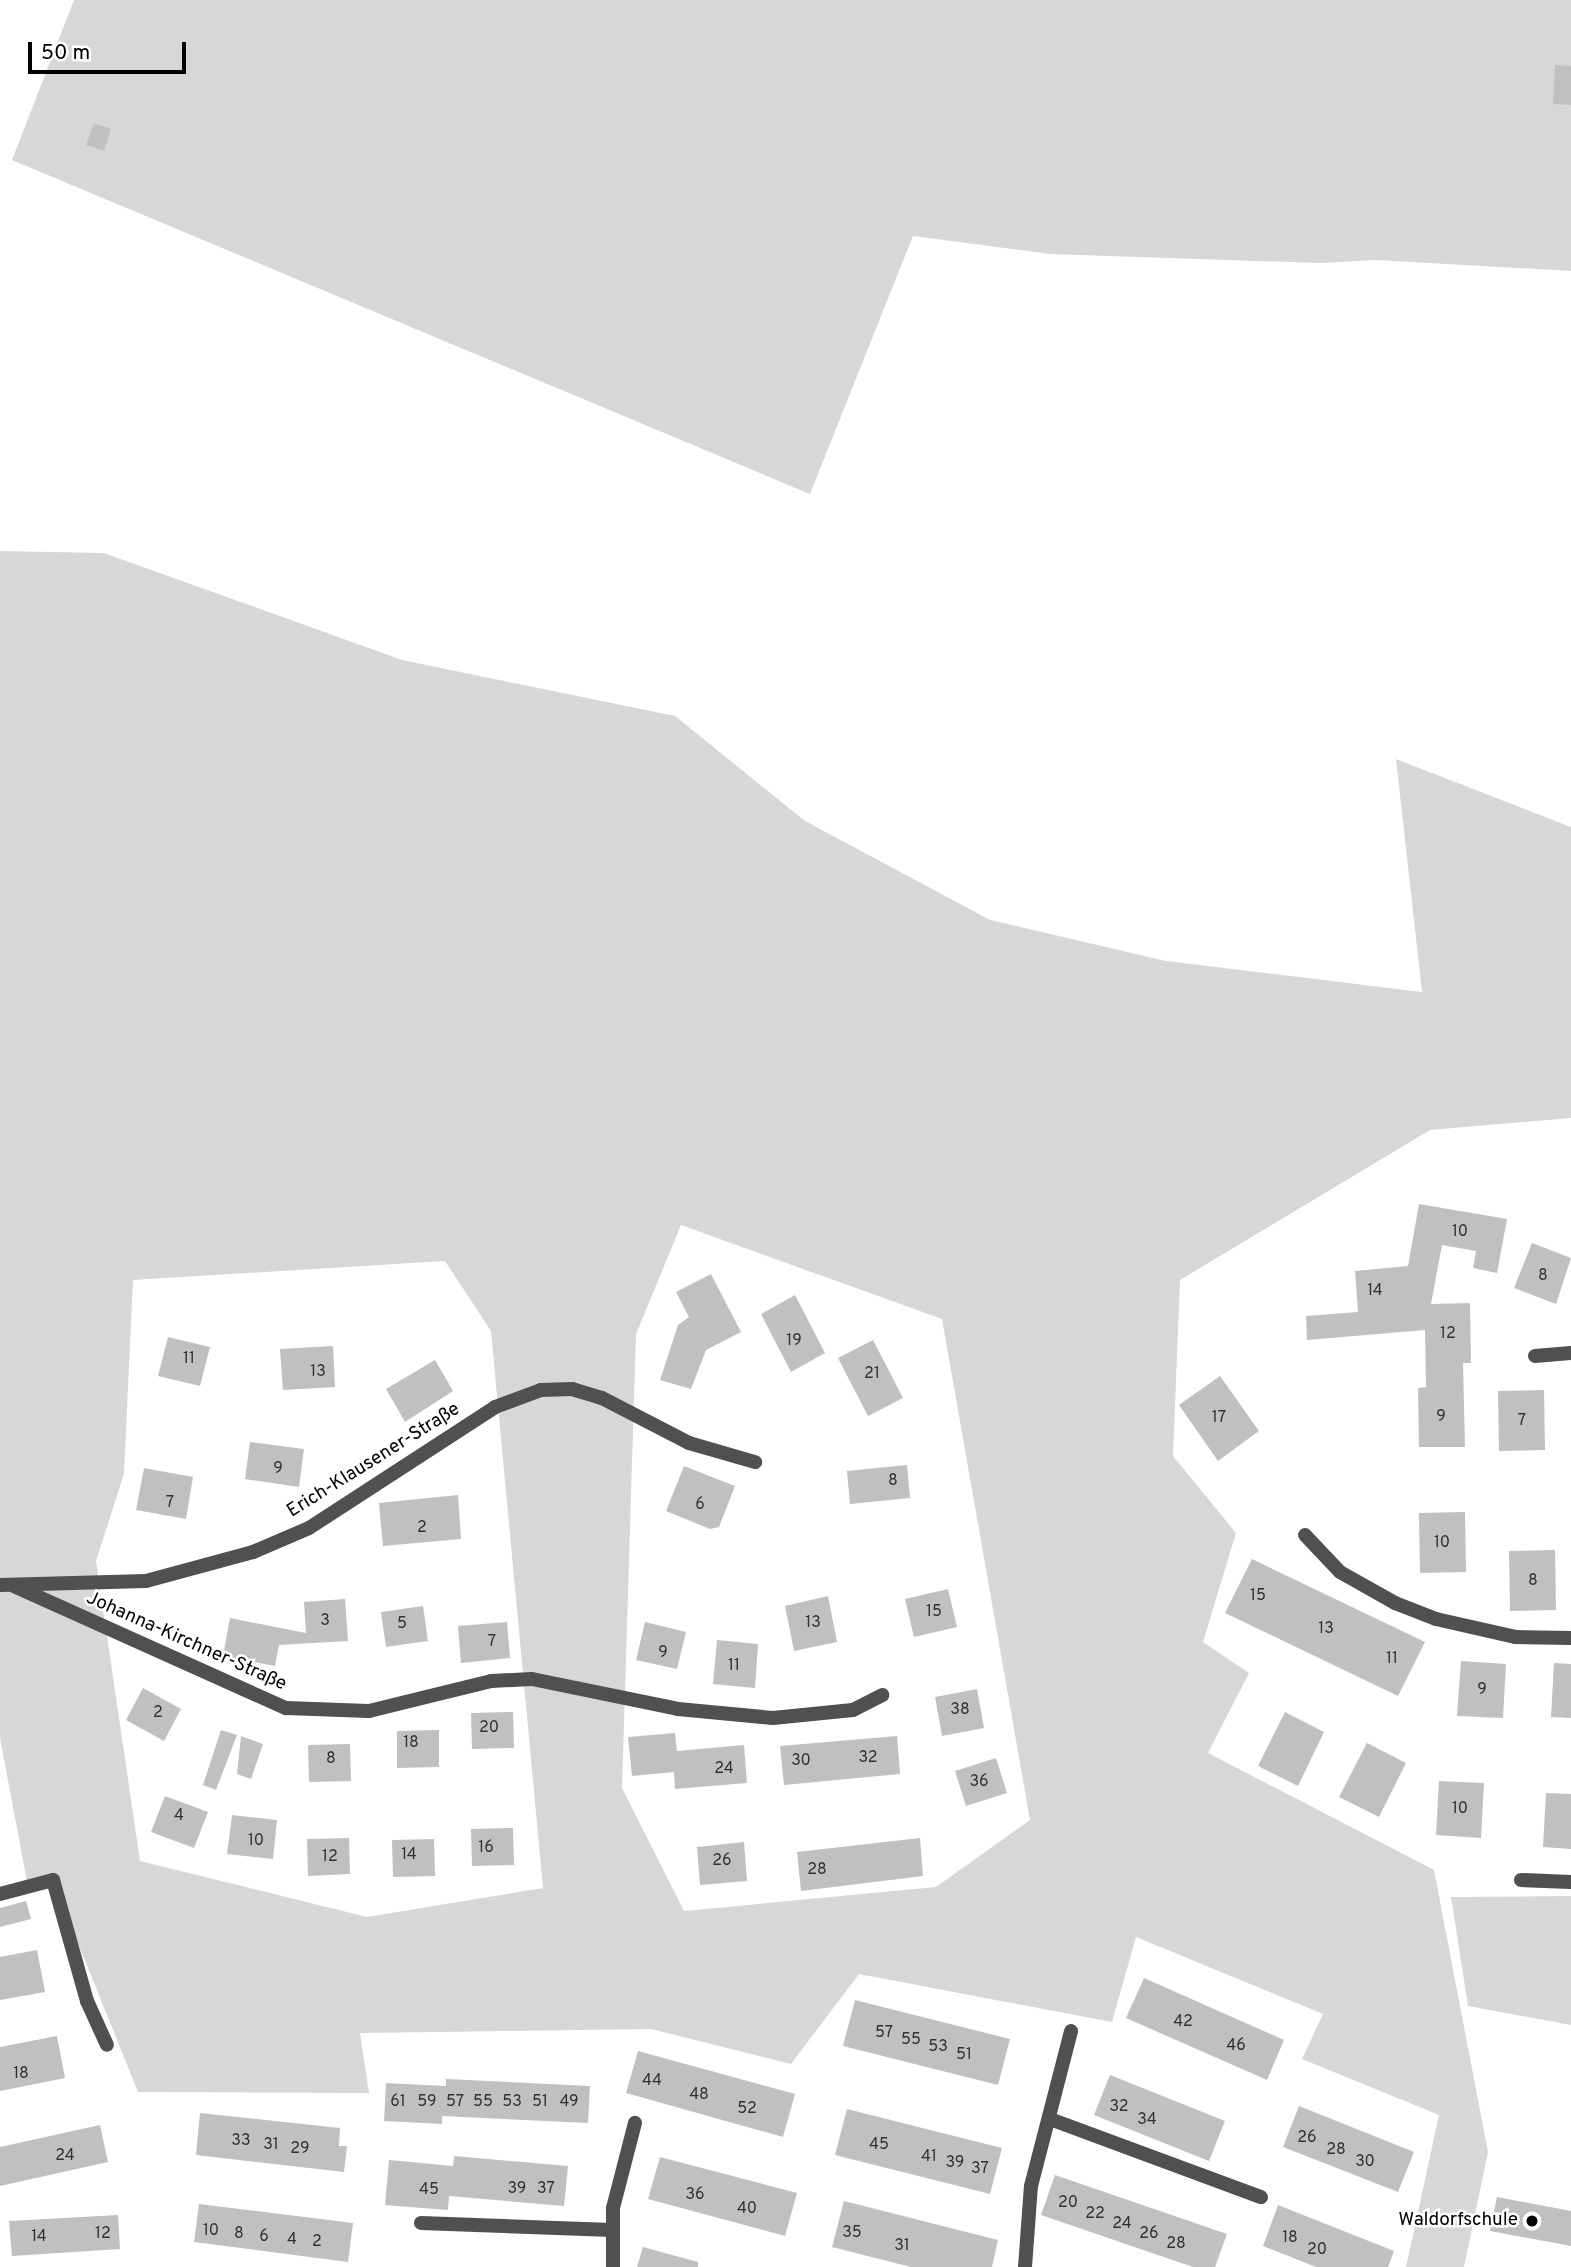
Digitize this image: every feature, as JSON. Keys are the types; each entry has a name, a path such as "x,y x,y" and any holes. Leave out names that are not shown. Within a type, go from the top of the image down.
{"street":[{"path":"1535,1356 1571,1353"},
{"name":"Erich-Klausener-Straße","path":"7,1586 146,1581 253,1552 309,1528 495,1407 541,1391 572,1390 602,1398 689,1443 755,1462"},
{"path":"1305,1535 1340,1572 1415,1611 1514,1637 1571,1638"},
{"name":"Johanna-Kirchner-Straße","path":"7,1586 286,1708 369,1711 491,1681 532,1679 678,1709 773,1718 853,1710 882,1695"},
{"path":"1521,1880 1571,1882"},
{"path":"0,1894 53,1881 87,2001 107,2045"},
{"path":"1025,2267 1031,2186 1072,2031"},
{"path":"1050,2119 1261,2197"},
{"path":"612,2267 613,2208 635,2123"},
{"path":"421,2223 612,2230"}],"shaded area":[{"path":"74,0 1571,0 1571,271 1375,260 1320,263 1050,254 913,236 810,494 12,160"},
{"path":"0,551 104,553 402,660 675,716 805,821 990,920 1166,961 1422,992 1396,759 1571,827 1571,1118 1430,1130 1180,1280 1173,1456 1236,1533 1203,1642 1249,1673 1208,1753 1434,1870 1488,2152 1464,2267 1406,2267 1439,2115 1302,2059 1323,2014 1136,1937 1112,2022 859,1974 791,2064 651,2029 360,2033 369,2093 138,2092 53,1881 28,1887 0,1738","holes":["681,1225 942,1319 1030,1820 936,1887 684,1911 622,1788 636,1334","445,1261 491,1331 543,1888 367,1917 140,1861 96,1561 124,1474 133,1280"]},
{"path":"1571,1896 1571,2025 1468,2006 1451,1897"}],"building":[{"path":"1555,65 1571,66 1571,105 1553,104"},
{"path":"94,123 111,129 104,151 86,145"},
{"path":"1419,1204 1507,1219 1497,1273 1473,1268 1476,1251 1442,1245 1431,1304 1470,1303 1471,1363 1463,1363 1465,1447 1419,1447 1418,1388 1426,1387 1425,1330 1307,1340 1306,1316 1358,1312 1355,1271 1408,1266"},
{"path":"1532,1243 1571,1258 1556,1304 1514,1288"},
{"path":"711,1274 741,1332 706,1350 691,1389 660,1380 678,1325 689,1317 676,1292"},
{"path":"795,1295 825,1353 791,1372 761,1314"},
{"path":"168,1337 210,1347 200,1386 158,1376"},
{"path":"873,1340 903,1398 868,1416 838,1358"},
{"path":"333,1346 335,1387 283,1390 280,1349"},
{"path":"435,1360 453,1391 405,1422 386,1389"},
{"path":"1220,1376 1259,1431 1218,1461 1179,1405"},
{"path":"1544,1390 1545,1450 1499,1451 1498,1391"},
{"path":"250,1442 304,1449 299,1487 245,1479"},
{"path":"907,1465 910,1498 850,1504 847,1471"},
{"path":"684,1466 735,1486 719,1527 710,1529 666,1511"},
{"path":"144,1468 193,1477 186,1519 136,1510"},
{"path":"458,1495 461,1539 383,1546 379,1503"},
{"path":"1465,1512 1466,1572 1420,1573 1419,1513"},
{"path":"1555,1550 1556,1610 1510,1611 1509,1551"},
{"path":"1252,1559 1425,1642 1398,1696 1225,1613"},
{"path":"948,1589 957,1627 914,1637 905,1599"},
{"path":"828,1596 837,1642 794,1651 785,1606"},
{"path":"345,1599 348,1641 279,1645 275,1666 223,1656 230,1618 306,1633 304,1602"},
{"path":"423,1606 428,1641 386,1647 381,1612"},
{"path":"507,1622 510,1658 461,1663 458,1626"},
{"path":"645,1622 686,1632 677,1669 636,1660"},
{"path":"717,1640 758,1644 755,1688 713,1684"},
{"path":"1461,1661 1506,1664 1503,1718 1457,1716"},
{"path":"1554,1663 1571,1664 1571,1718 1551,1717"},
{"path":"143,1688 181,1709 164,1741 126,1720"},
{"path":"977,1689 984,1728 942,1736 935,1697"},
{"path":"513,1712 514,1748 472,1749 471,1713"},
{"path":"1285,1712 1324,1732 1298,1786 1258,1766"},
{"path":"221,1730 237,1735 216,1790 203,1785"},
{"path":"439,1730 439,1767 397,1768 397,1731"},
{"path":"675,1733 677,1751 744,1745 747,1783 675,1789 674,1772 632,1776 628,1737"},
{"path":"241,1736 263,1744 251,1779 237,1774"},
{"path":"897,1736 900,1774 784,1785 780,1746"},
{"path":"1367,1743 1406,1763 1379,1817 1339,1797"},
{"path":"350,1744 351,1781 309,1782 308,1745"},
{"path":"996,1758 1007,1793 966,1806 955,1771"},
{"path":"1439,1781 1484,1783 1481,1838 1436,1835"},
{"path":"1546,1793 1571,1794 1571,1849 1543,1847"},
{"path":"165,1796 208,1812 194,1848 151,1832"},
{"path":"232,1815 277,1820 273,1859 227,1854"},
{"path":"513,1828 514,1865 472,1866 471,1829"},
{"path":"349,1838 350,1874 308,1876 307,1839"},
{"path":"920,1838 923,1876 801,1891 797,1852"},
{"path":"434,1839 435,1876 393,1877 392,1840"},
{"path":"744,1842 747,1881 700,1885 697,1847"},
{"path":"26,1901 31,1919 0,1927 0,1908"},
{"path":"37,1950 45,1992 0,2000 0,1957"},
{"path":"1144,1978 1284,2040 1267,2080 1126,2018"},
{"path":"855,2000 1010,2039 998,2085 843,2046"},
{"path":"57,2036 65,2078 0,2091 0,2047"},
{"path":"638,2051 795,2094 783,2137 626,2093"},
{"path":"1110,2075 1225,2121 1209,2161 1094,2115"},
{"path":"446,2079 590,2086 588,2123 442,2116 442,2124 384,2121 386,2083 446,2086"},
{"path":"1299,2106 1414,2152 1398,2192 1283,2147"},
{"path":"847,2109 1002,2148 990,2194 835,2155"},
{"path":"200,2113 340,2128 339,2146 347,2146 344,2172 196,2155"},
{"path":"100,2125 108,2162 0,2186 0,2147"},
{"path":"454,2156 568,2166 564,2206 449,2196 448,2210 385,2205 389,2160 453,2166"},
{"path":"660,2157 797,2193 785,2236 648,2199"},
{"path":"1055,2175 1227,2234 1215,2267 1193,2267 1041,2215"},
{"name":"Waldorfschule","path":"1497,2197 1571,2211 1571,2246 1490,2231"},
{"path":"844,2201 998,2240 992,2267 911,2267 832,2247"},
{"path":"199,2204 353,2223 348,2262 194,2242"},
{"path":"1278,2205 1394,2251 1388,2267 1316,2267 1263,2246"},
{"path":"118,2215 120,2249 12,2256 9,2221"},
{"path":"643,2247 698,2262 698,2267 637,2267"}],"place":[{"name":"Waldorfschule","path":"1532,2221"}]}
